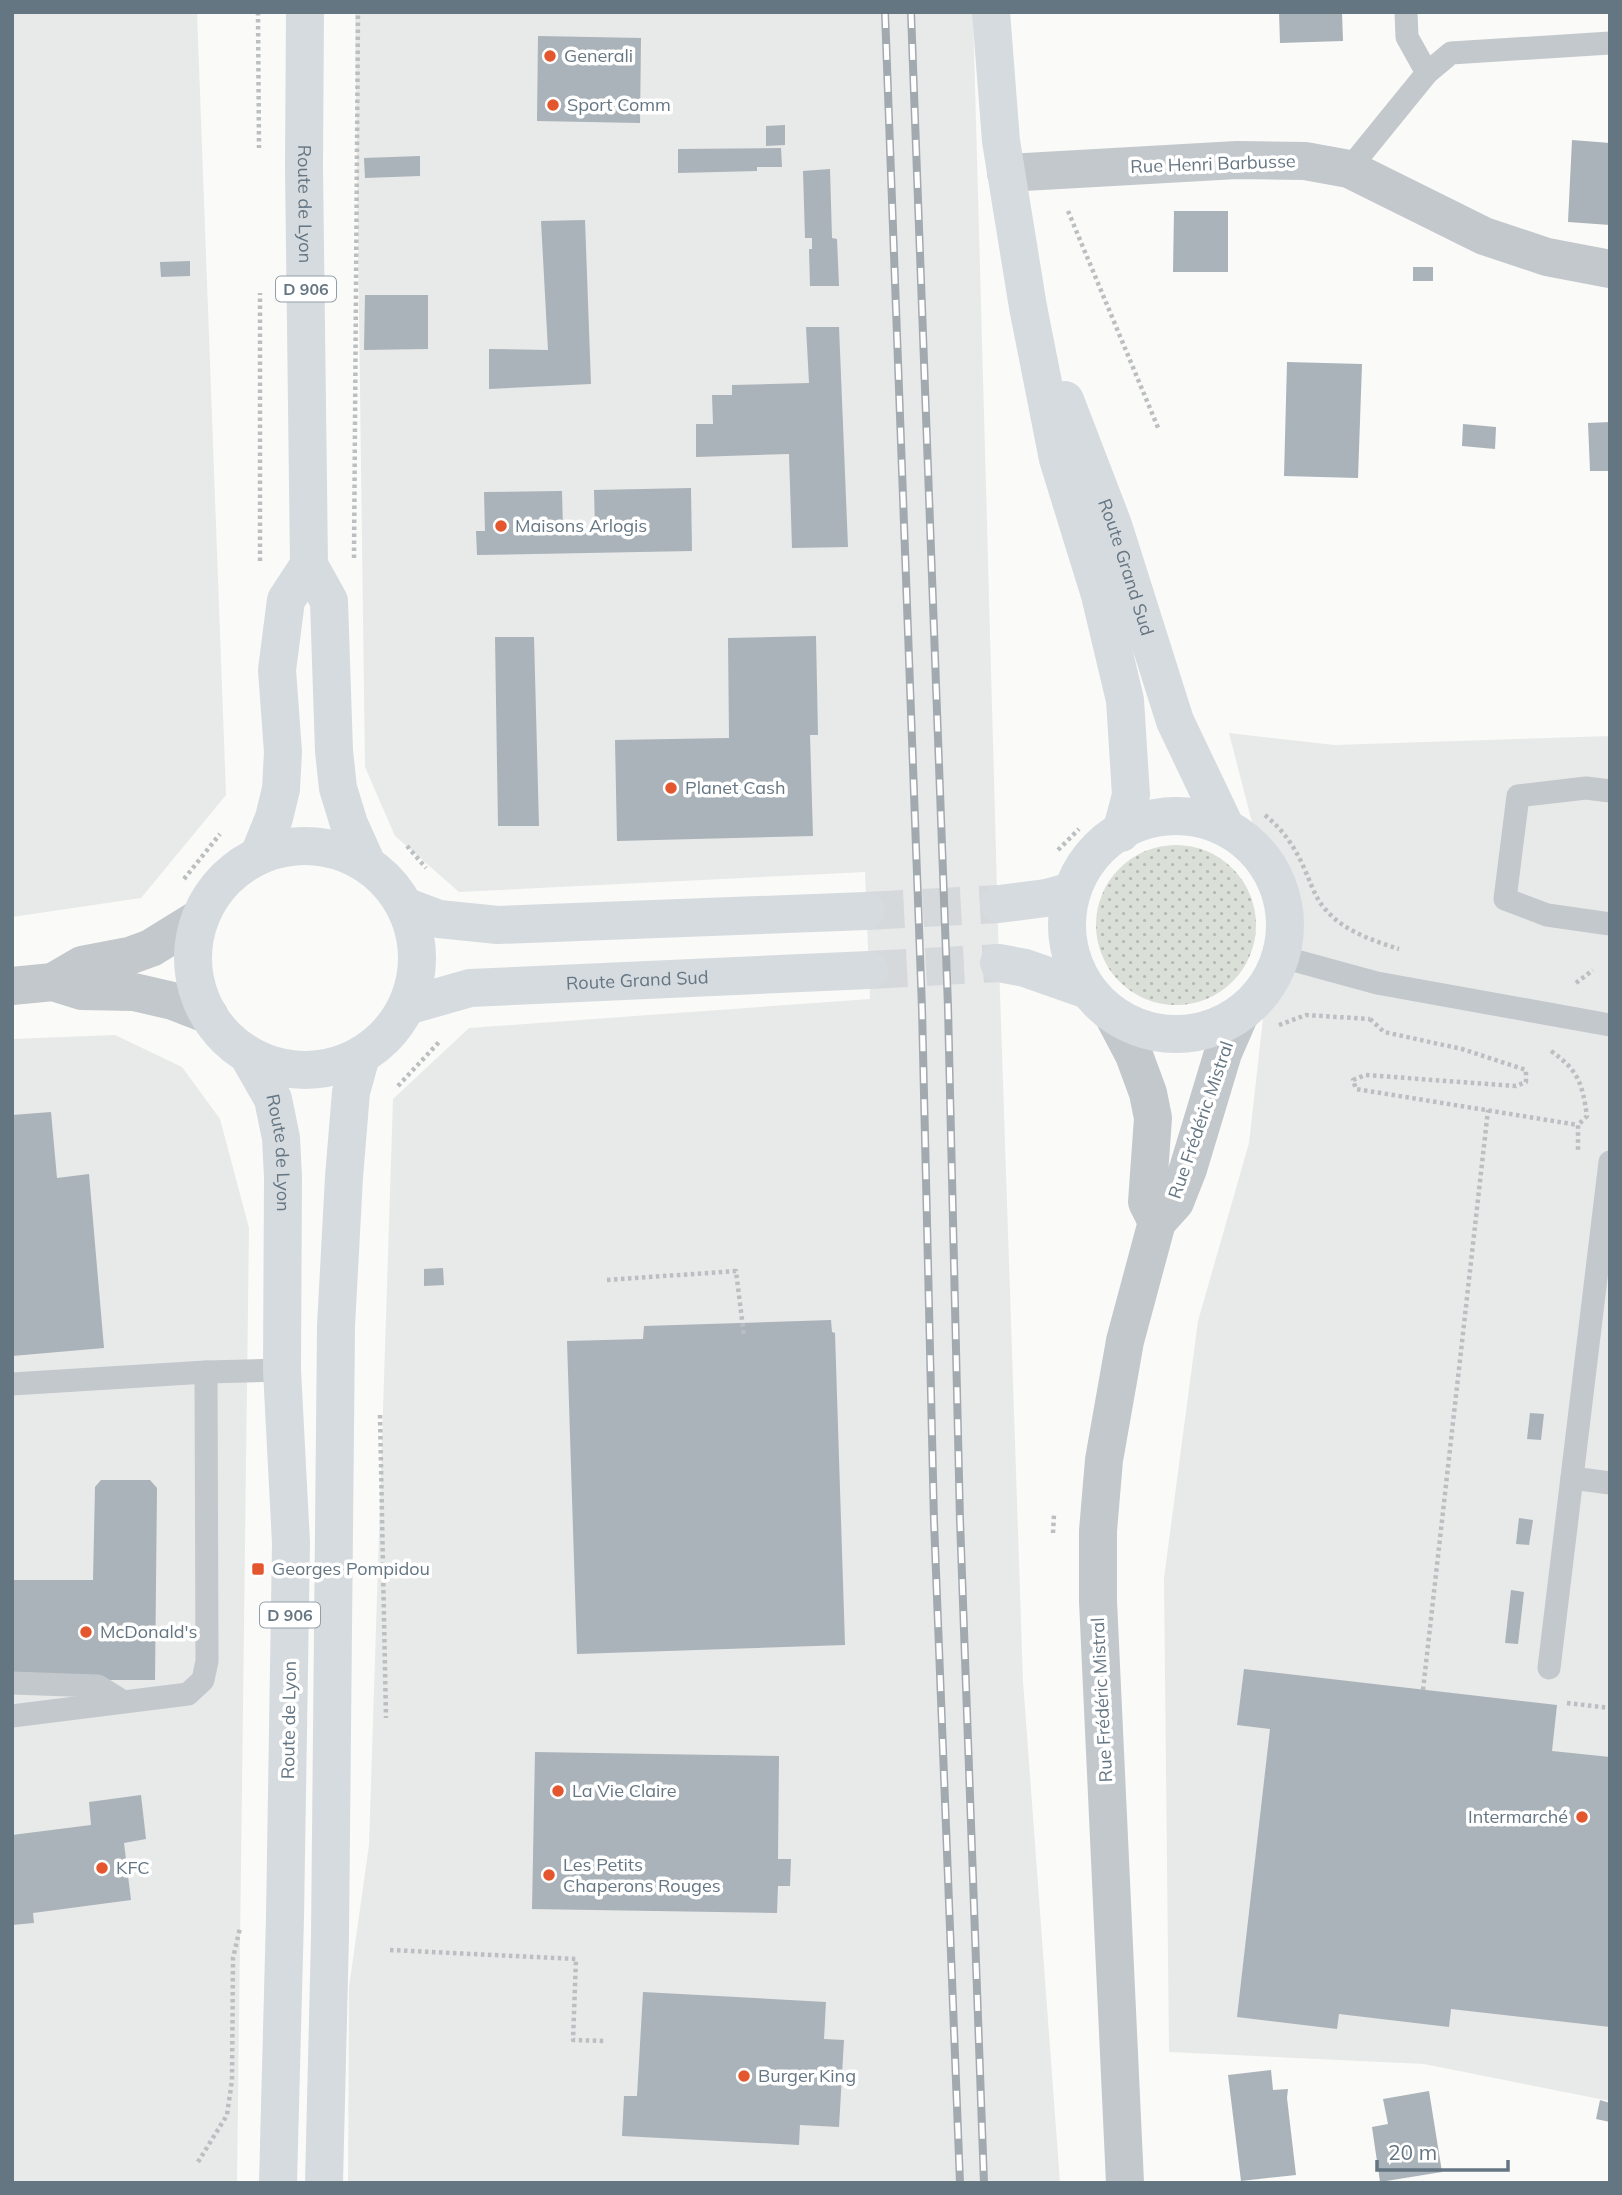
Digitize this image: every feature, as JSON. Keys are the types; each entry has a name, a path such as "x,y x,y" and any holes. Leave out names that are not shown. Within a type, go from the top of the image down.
{"main road":[{"name":"Route de Lyon","path":"305,12 304,167 309,565 329,601 334,751 338,788 349,824 367,864"},
{"name":"Route Grand Sud","path":"991,12 1006,173 1028,307 1058,459 1100,595 1125,700 1131,795 1121,833"},
{"name":"Route Grand Sud","path":"1028,307 1113,525 1175,721 1225,826"},
{"path":"259,855 274,818 281,789 283,752 277,670 286,600 309,565"},
{"path":"1168,818 1204,819 1225,826 1236,833 1265,863 1275,881 1285,922 1282,957 1256,1021 1173,1032 1137,1026 1114,1017 1085,989 1069,958 1072,891 1075,880 1091,857 1112,837 1138,825 1168,818"},
{"path":"315,846 342,853 367,864 407,907 417,934 419,949 416,986 407,1006 391,1029 361,1056 339,1066 317,1070 289,1070 247,1055 218,1027 200,1000 194,968 198,919 205,902 223,880 259,855 315,846"},
{"path":"999,904 1046,898 1072,891"},
{"path":"407,907 439,919 498,925 866,911"},
{"path":"999,963 1025,968 1085,989"},
{"name":"Route Grand Sud","path":"407,1006 470,988 869,970"},
{"name":"Route de Lyon","path":"247,1055 273,1099 281,1138 282,1370 291,1542 278,2183"},
{"name":"D 906","path":"324,2183 330,1936 336,1325 351,1092 361,1056"}],"street":[{"name":"Rue Henri Barbusse","path":"1006,173 1237,160 1305,161 1349,169 1484,236 1547,257 1610,269"},
{"path":"53,982 82,965 129,957 151,948 198,919"},
{"path":"12,986 53,982 82,991 134,992 173,1001 209,1015"},
{"name":"Rue Frédéric Mistral","path":"1114,1017 1134,1055 1148,1093 1153,1118 1147,1202 1157,1223"},
{"name":"Rue Frédéric Mistral","path":"1125,2183 1098,1601 1098,1531 1104,1460 1112,1401 1125,1341 1157,1223 1175,1202 1223,1053 1256,1021"}],"lane":[{"path":"1406,12 1407,37 1427,73"},
{"path":"1349,169 1427,73 1451,53 1610,43"},
{"path":"1610,791 1586,788 1518,796 1505,899 1547,915 1610,924"},
{"path":"1282,957 1377,983 1610,1025"},
{"path":"1549,1668 1610,1162"},
{"path":"12,1384 282,1370"},
{"path":"12,1716 188,1694 202,1680 207,1661 206,1372"},
{"path":"1572,1478 1610,1483"},
{"path":"12,1683 97,1686 122,1701"}],"path":[{"path":"258,12 259,159"},
{"path":"355,562 358,12"},
{"path":"1048,172 1078,232 1159,430"},
{"path":"260,286 260,561"},
{"path":"1262,813 1287,836 1326,911 1348,928 1385,945"},
{"path":"179,885 226,827"},
{"path":"1053,855 1081,827"},
{"path":"400,839 429,871"},
{"path":"1256,1021 1306,1014 1382,1021"},
{"path":"1370,1019 1384,1032 1462,1049 1525,1070 1526,1082 1516,1086 1365,1075 1353,1080 1356,1089 1578,1125"},
{"path":"395,1089 441,1040"},
{"path":"1539,1047 1551,1051 1567,1063 1582,1084 1587,1116 1578,1125 1577,1156"},
{"path":"1423,1690 1488,1110"},
{"path":"607,1280 736,1271 744,1336"},
{"path":"380,1411 386,1718"},
{"path":"1567,1703 1610,1707"},
{"path":"390,1950 576,1959 573,2040 605,2041"}],"shaded area":[{"path":"12,12 197,12 226,795 141,898 12,917"},
{"path":"355,12 973,12 999,963 1023,1681 1060,2183 348,2183 349,1987 369,1845 393,1099 469,1028 870,999 865,872 459,892 395,836 365,767"},
{"path":"1229,733 1334,745 1610,736 1610,2101 1424,2064 1169,2052 1164,1578 1198,1321 1249,1143 1275,912"},
{"path":"1176,845 1207,851 1233,868 1250,894 1256,925 1250,956 1233,982 1207,999 1176,1005 1145,999 1119,982 1102,956 1096,925 1102,894 1119,868 1145,851"},
{"path":"115,1035 182,1067 220,1119 249,1228 237,2183 12,2183 12,1039"}],"building":[{"path":"1279,12 1342,12 1343,41 1280,43"},
{"path":"538,36 641,38 640,123 537,121"},
{"path":"785,125 785,145 766,146 766,126"},
{"path":"1572,140 1610,143 1610,225 1568,222"},
{"path":"781,148 782,167 757,167 757,171 678,173 678,149"},
{"path":"420,156 420,176 365,178 364,158"},
{"path":"830,169 832,238 837,239 839,286 810,286 809,249 812,249 812,238 805,238 803,171"},
{"path":"1174,211 1228,211 1228,272 1173,272"},
{"path":"585,220 591,384 489,389 489,349 548,350 541,221"},
{"path":"190,261 190,276 161,277 160,262"},
{"path":"1413,267 1433,267 1433,281 1413,281"},
{"path":"365,295 428,295 428,349 364,350"},
{"path":"806,327 839,327 848,547 792,548 789,454 696,457 696,424 713,424 712,395 732,395 732,385 809,383"},
{"path":"1287,362 1362,364 1358,478 1284,476"},
{"path":"1610,422 1610,471 1590,471 1588,423"},
{"path":"1463,424 1496,427 1495,449 1462,446"},
{"path":"691,488 692,551 477,555 476,531 485,531 484,492 562,491 563,530 595,529 594,490"},
{"path":"816,636 818,735 810,735 813,836 617,841 615,740 729,738 728,638"},
{"path":"495,637 534,637 539,826 498,826"},
{"path":"51,1112 57,1178 89,1174 104,1348 12,1356 12,1115"},
{"path":"443,1268 444,1285 424,1286 424,1269"},
{"path":"831,1320 832,1332 835,1333 845,1645 577,1654 567,1341 643,1339 644,1326"},
{"path":"1530,1413 1544,1414 1541,1440 1527,1439"},
{"path":"101,1480 150,1480 157,1488 155,1680 12,1680 12,1580 93,1580 95,1487"},
{"path":"1519,1518 1533,1520 1529,1545 1516,1544"},
{"path":"1511,1590 1524,1592 1518,1644 1505,1643"},
{"path":"1244,1669 1557,1705 1552,1751 1610,1757 1610,2027 1451,2009 1449,2027 1339,2014 1337,2029 1237,2017 1270,1729 1237,1725"},
{"path":"535,1752 779,1756 778,1859 791,1859 790,1886 778,1886 777,1913 532,1909"},
{"path":"141,1795 146,1839 124,1843 131,1900 33,1913 34,1923 12,1925 12,1835 91,1825 89,1802"},
{"path":"643,1992 826,2002 824,2039 844,2040 839,2127 800,2125 799,2145 622,2136 624,2096 637,2096"},
{"path":"1271,2070 1273,2090 1288,2089 1296,2175 1241,2181 1228,2075"},
{"path":"1429,2091 1442,2172 1380,2182 1372,2127 1388,2124 1383,2099"},
{"path":"1600,2100 1610,2103 1610,2122 1596,2119"}],"tunnel":[{"path":"866,911 999,904"},
{"path":"869,970 999,963"}],"railway":[{"path":"885,12 922,1009 934,1521 960,2183"},
{"path":"911,12 948,1007 960,1520 984,2183"}],"place":[{"name":"Generali","path":"550,56"},
{"name":"Sport Comm","path":"553,105"},
{"name":"Maisons Arlogis","path":"501,526"},
{"name":"Planet Cash","path":"671,788"},
{"name":"Georges Pompidou","path":"258,1569"},
{"name":"McDonald's","path":"86,1632"},
{"name":"La Vie Claire","path":"558,1791"},
{"name":"Intermarché","path":"1582,1817"},
{"name":"KFC","path":"102,1868"},
{"name":"Les Petits Chaperons Rouges","path":"549,1875"},
{"name":"Burger King","path":"744,2076"}]}
